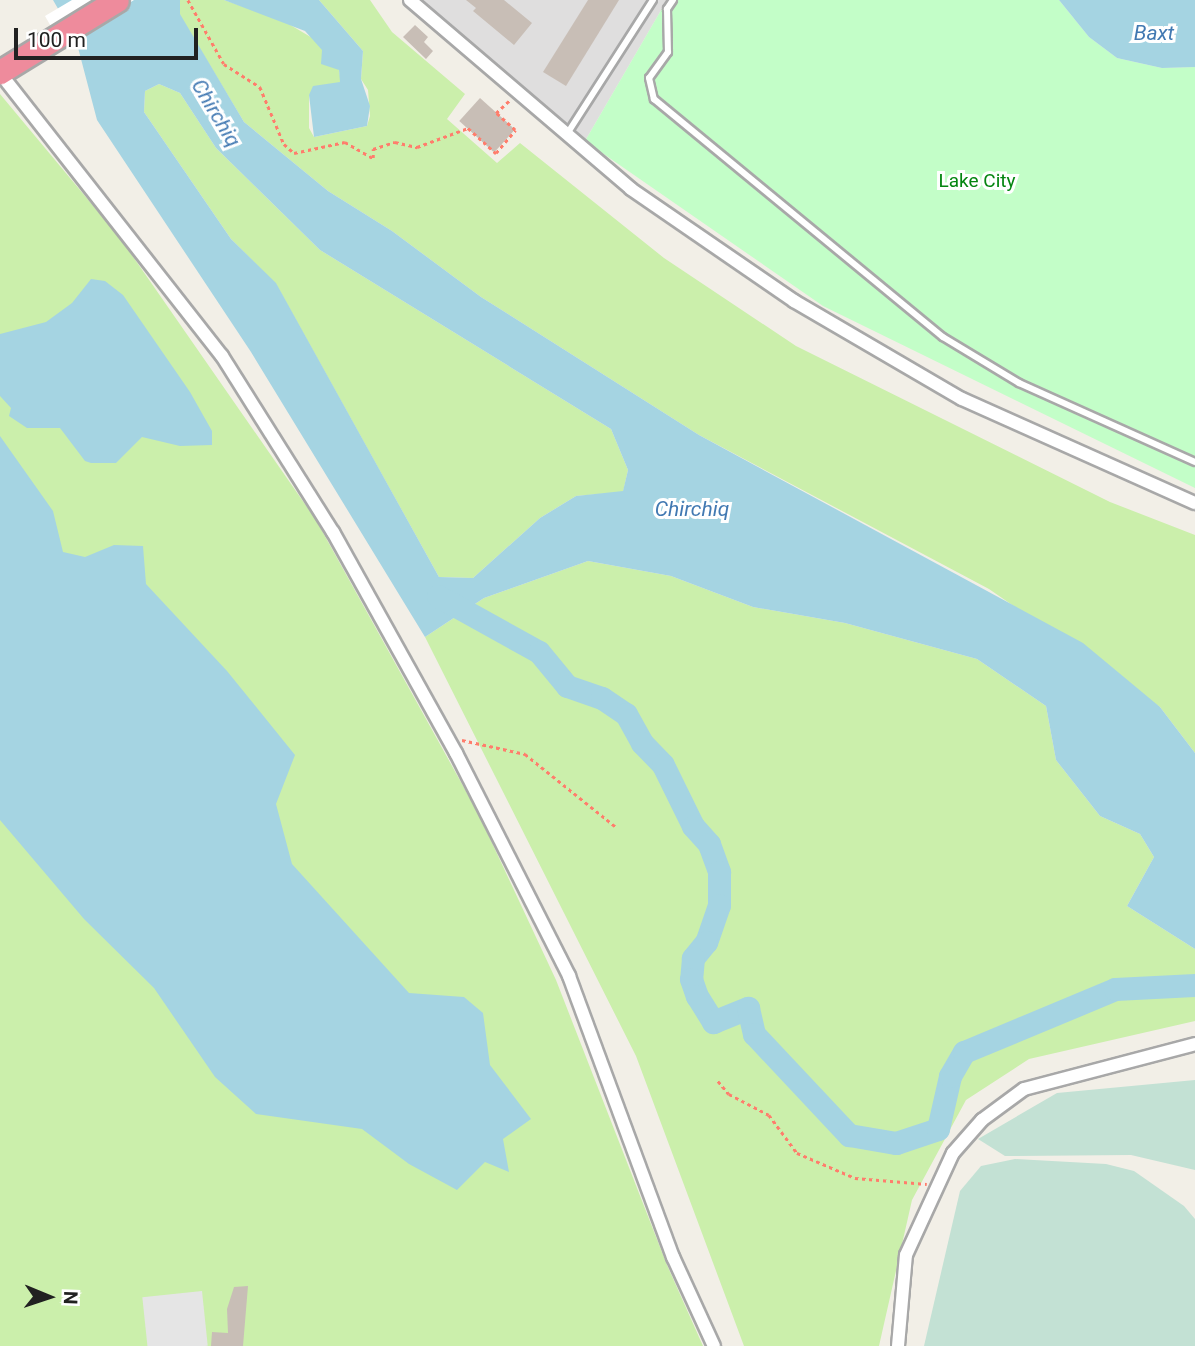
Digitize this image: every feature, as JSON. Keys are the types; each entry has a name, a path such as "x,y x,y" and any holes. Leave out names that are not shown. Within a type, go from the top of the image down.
{"highway":[{"path":"3,77 89,0"},
{"path":"0,54 117,0"}],"street":[{"path":"410,0 566,136 671,219 877,353 1048,441 1195,503"},
{"path":"3,77 222,356 333,532 448,737 569,975 673,1257 714,1346"},
{"path":"898,1346 906,1255 953,1153 982,1120 1024,1090 1195,1044"}],"lane":[{"path":"566,136 653,0"},
{"path":"673,0 667,9 668,52 649,78 654,99 943,337 1019,383 1195,462"}],"path":[{"path":"188,0 224,64 260,87 284,144 294,153 345,142 373,158 373,149 395,142 417,147 468,128 496,153 515,130 496,113 516,94"},
{"path":"448,737 525,754 617,827"},
{"path":"718,1081 729,1094 769,1115 797,1153 855,1178 937,1185"}],"shaded area":[{"path":"423,0 667,0 585,141 471,46"},
{"path":"202,1291 208,1346 147,1346 142,1297"}],"green space":[{"path":"180,0 224,0 282,20 314,39 339,70 341,82 309,95 309,128 314,137 367,126 370,116 368,90 361,79 363,51 319,0 370,0 392,32 465,94 447,119 497,163 520,143 664,258 796,346 1110,502 1195,535 1195,753 1160,707 989,589 699,435 481,297 392,231 328,191 244,122 179,14"},
{"name":"Lake City","path":"667,0 1059,0 1089,37 1117,58 1162,68 1195,67 1195,488 823,306 585,141"},
{"path":"159,84 180,93 216,148 320,250 611,429 628,470 623,492 576,496 540,518 473,578 439,577 276,284 231,239 144,112 145,91"},
{"path":"0,94 120,238 316,520 478,813 556,980 667,1265 703,1346 0,1346"},
{"path":"588,561 671,576 753,607 845,623 977,659 1046,706 1056,760 1100,816 1140,834 1154,857 1127,906 1195,949 1195,1021 1029,1059 966,1100 912,1200 879,1346 744,1346 636,1056 425,637 484,598"},
{"path":"1195,1080 1195,1170 1131,1155 1005,1156 978,1139 1057,1093"},
{"path":"1015,1159 1106,1164 1134,1171 1184,1206 1195,1219 1195,1346 924,1346 960,1191 981,1166"}],"water":[{"name":"Chirchiq","path":"53,0 180,0 180,14 244,122 328,191 392,231 481,297 699,435 1083,643 1160,707 1195,753 1195,949 1127,906 1154,857 1140,834 1100,816 1056,760 1046,706 977,659 845,623 753,607 671,576 588,561 484,598 425,637 251,352 97,120 76,40","holes":["159,84 180,93 216,148 320,250 611,429 628,470 623,491 576,496 540,518 473,578 439,577 276,283 231,239 144,112 145,91"]},
{"path":"224,0 319,0 363,51 361,79 370,106 367,126 314,137 309,95 313,86 340,82 339,70 321,64 322,50 305,31"},
{"name":"Baхt","path":"1059,0 1195,0 1195,67 1162,68 1117,58 1089,37"},
{"path":"91,279 105,281 123,295 190,392 212,431 212,445 180,446 142,437 116,463 91,463 85,461 60,428 27,428 9,416 11,408 0,396 0,334 46,322 72,303"},
{"path":"0,436 53,511 63,552 85,557 114,545 143,546 146,584 227,671 295,755 276,804 292,864 409,993 464,997 483,1013 490,1065 531,1119 503,1139 509,1172 485,1162 457,1190 409,1164 362,1129 256,1114 215,1077 154,988 84,919 0,820"}],"pier":[{"path":"72,0 134,0 61,44 45,16"}],"building":[{"path":"466,0 504,0 532,23 514,45 473,11 476,8"},
{"path":"588,0 619,0 566,86 543,72"},
{"path":"415,25 428,37 424,42 433,51 426,59 403,37"},
{"path":"480,98 515,129 494,152 459,121"},
{"path":"248,1286 243,1346 211,1346 212,1332 228,1333 227,1309 234,1287"}],"waterway":[{"path":"438,596 539,652 567,686 602,698 626,714 642,743 663,765 693,826 709,844 719,872 719,905 706,942 693,958 691,979 697,996 713,1022 748,1008 754,1034 849,1135 896,1143 938,1129 950,1076 964,1052 1115,989 1195,985"}]}
